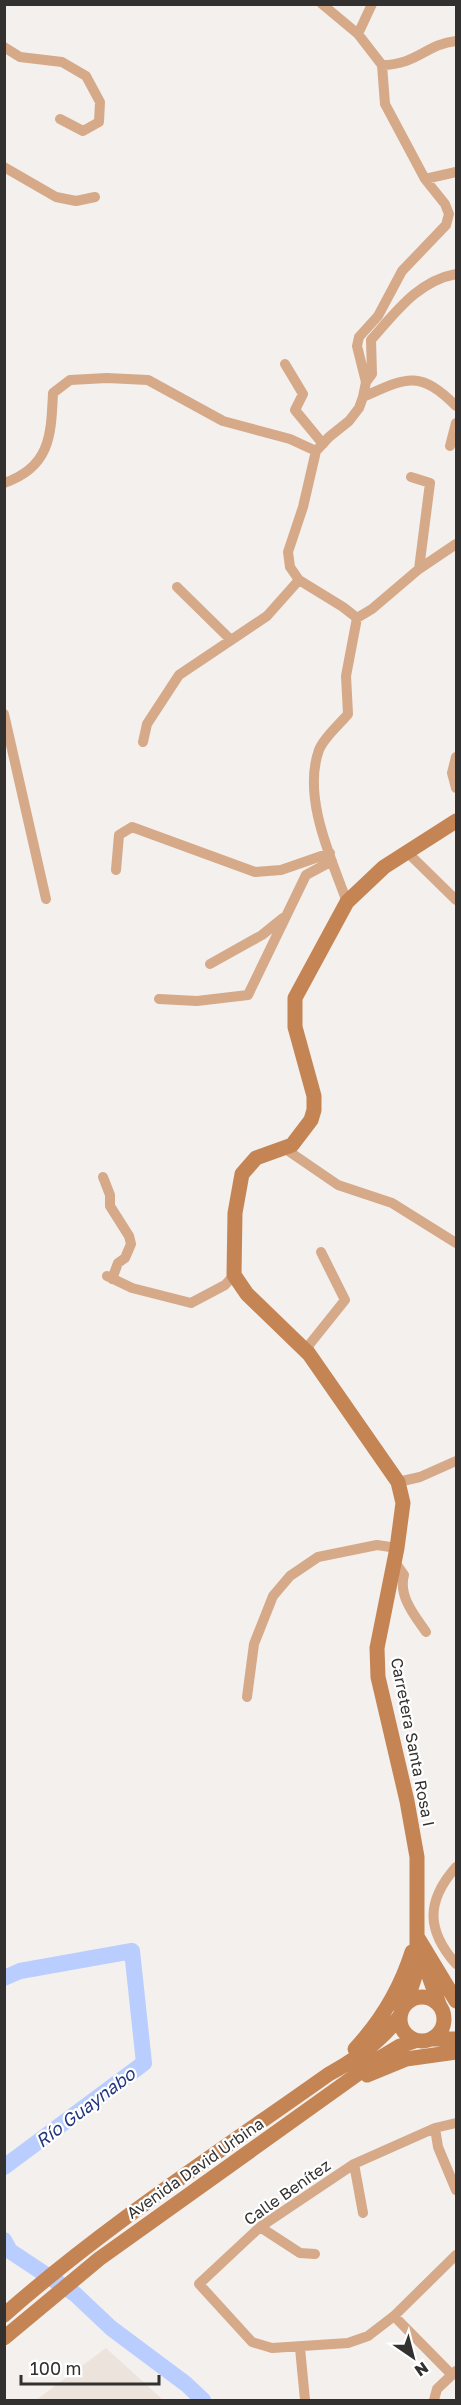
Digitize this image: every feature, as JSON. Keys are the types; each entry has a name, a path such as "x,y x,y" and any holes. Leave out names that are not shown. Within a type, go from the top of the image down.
{"street":[{"path":"322,4 357,34 382,65 385,104 425,179 445,204 448,214 446,225 402,270 378,316 359,337 357,346 366,382 363,397 359,408 349,422 320,448 288,552 290,567 299,580 357,618"},
{"path":"357,34 372,4"},
{"path":"382,65 399,65 418,57 440,42 456,41"},
{"path":"4,47 20,57 62,62 86,76 100,102 99,122 83,131 60,119"},
{"path":"4,167 56,197 76,201 95,196"},
{"path":"425,179 456,172"},
{"path":"366,382 372,374 371,340 408,298 441,277 456,274"},
{"path":"285,364 303,394 295,410 320,448"},
{"path":"4,483 20,476 44,453 50,436 53,393 70,380 107,378 148,380 223,421 320,448"},
{"path":"363,397 402,380 422,381 438,388 456,406"},
{"path":"450,446 456,423"},
{"path":"411,477 430,483 419,569"},
{"path":"347,902 315,806 315,770 320,749 348,714 346,676 357,618 372,609 419,569 456,544"},
{"path":"143,742 147,724 179,675 267,616 299,580"},
{"path":"177,587 231,640"},
{"path":"4,714 46,898"},
{"path":"456,757 452,773 456,788"},
{"path":"103,1176 110,1195 110,1206 129,1236 131,1244 125,1258 118,1263 110,1277 132,1288 191,1303 225,1285 234,1275 235,1213 242,1174 256,1158 292,1145 307,1127 315,1110 314,1095 295,1027 295,998 347,902 384,867 456,821"},
{"path":"116,870 119,835 132,826 255,872 280,870 331,857"},
{"path":"408,852 456,900"},
{"path":"159,999 198,1001 248,995 306,875 331,857"},
{"path":"210,964 262,935 289,911"},
{"path":"285,1148 338,1185 392,1203 456,1244"},
{"path":"309,1354 309,1344 345,1300 321,1252"},
{"name":"Carretera Santa Rosa I","path":"234,1275 247,1294 309,1354 398,1482 403,1503 376,1648 378,1677 407,1801 417,1857 417,1936 428,1958 456,2001"},
{"path":"398,1482 420,1477 456,1461"},
{"path":"247,1697 254,1644 273,1596 290,1576 318,1557 376,1545 395,1555 404,1575 402,1589 426,1632"},
{"path":"456,1867 439,1888 435,1900 434,1924 440,1943 456,1964"},
{"path":"417,1936 445,2021 442,2030 433,2039"},
{"path":"417,1936 417,1970 400,2025 404,2033 415,2041 456,2039"},
{"path":"329,2074 355,2050 380,2020 401,1983 417,1936"},
{"path":"403,2010 414,1998 423,1997 431,1999 456,2022"},
{"name":"Avenida David Urbina","path":"9,2311 85,2247 329,2074 360,2056 390,2030 403,2010"},
{"name":"Avenida David Urbina","path":"4,2338 99,2259 388,2052 415,2041"},
{"path":"340,2088 371,2072 406,2059 456,2052"},
{"name":"Calle Benítez","path":"300,2348 272,2348 252,2342 199,2284 260,2227 354,2164 435,2128 456,2123"},
{"path":"435,2128 438,2147 456,2190"},
{"path":"354,2164 363,2213"},
{"path":"260,2227 300,2253 315,2254"},
{"path":"305,2400 300,2348 348,2343 368,2336 394,2316 456,2255"},
{"path":"394,2316 454,2373 437,2389 434,2400"}],"shaded area":[{"path":"106,2348 163,2400 36,2400"}],"waterway":[{"name":"Río Guaynabo","path":"4,1978 20,1971 132,1951 144,2063 4,2167"},
{"name":"Río Guaynabo","path":"4,2240 10,2251 75,2294 111,2328 186,2384 203,2400"}]}
